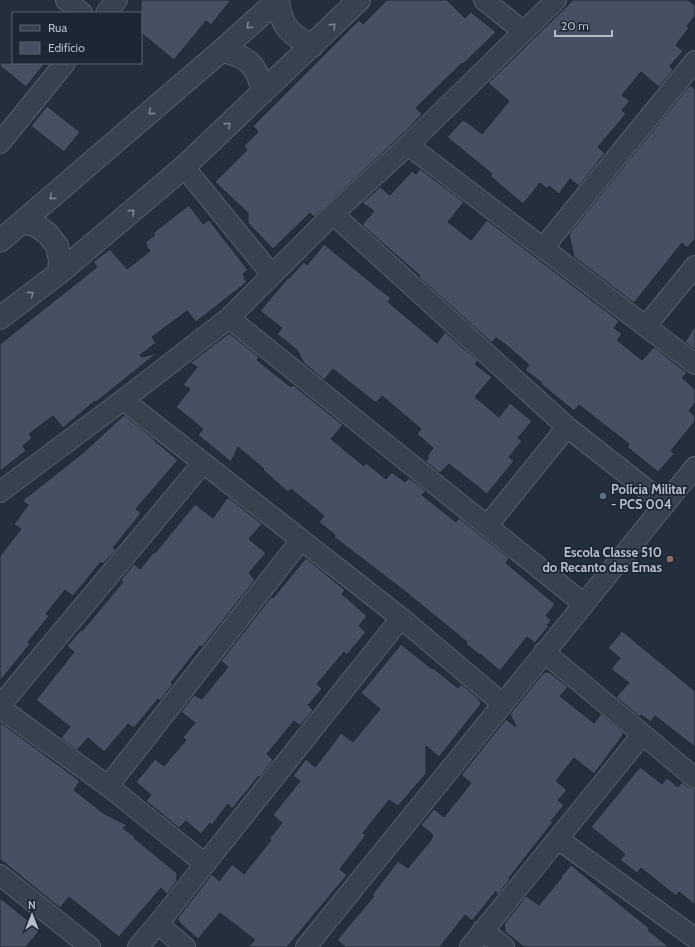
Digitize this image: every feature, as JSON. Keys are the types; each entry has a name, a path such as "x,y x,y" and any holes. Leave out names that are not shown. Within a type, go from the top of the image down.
{"street":[{"path":"66,0 81,12"},
{"path":"107,12 117,0"},
{"path":"278,0 279,12 287,28 298,39 312,46"},
{"path":"0,241 278,0"},
{"path":"0,318 59,273 184,167 359,0"},
{"path":"484,0 524,32"},
{"path":"0,492 229,318 333,214 408,145 556,0"},
{"path":"221,51 234,54 246,60 254,68 260,78 263,92"},
{"path":"543,248 695,61"},
{"path":"0,143 64,64"},
{"path":"408,145 695,364"},
{"path":"184,167 272,275"},
{"path":"333,214 568,427 665,504"},
{"path":"22,222 37,226 48,234 57,246 60,260 59,273"},
{"path":"646,326 695,266"},
{"path":"229,318 584,604"},
{"path":"123,400 400,618 503,704"},
{"path":"487,526 568,427"},
{"path":"203,463 0,707 108,786 205,864"},
{"path":"306,947 665,504 692,475"},
{"path":"108,786 301,540"},
{"path":"138,947 158,924 400,618"},
{"path":"544,652 695,778"},
{"path":"470,947 642,735"},
{"path":"558,839 695,938"},
{"path":"0,875 90,947"},
{"path":"158,924 185,947"},
{"path":"483,930 504,947"}],"building":[{"path":"141,0 231,0 211,25 206,21 174,60 142,34"},
{"path":"387,0 447,0 465,18 471,12 496,32 416,108 422,114 407,130 314,217 310,213 273,249 248,223 248,213 215,182 247,150 244,146 258,132 253,126 359,20 363,24"},
{"path":"573,0 688,0 695,5 695,16 687,26 689,28 676,45 683,51 670,66 673,70 659,87 641,72 622,95 630,101 622,110 626,114 598,147 605,153 579,186 570,179 559,194 549,186 547,189 540,183 523,204 490,176 492,174 447,137 463,120 482,134 509,101 488,83"},
{"path":"0,63 44,64 26,87 0,66"},
{"path":"690,85 695,89 695,239 687,248 682,243 634,303 574,257 569,234"},
{"path":"47,106 80,132 64,152 31,126"},
{"path":"420,169 464,202 448,222 471,240 487,220 619,321 614,328 622,334 617,340 642,360 654,347 687,373 682,378 695,389 695,403 689,411 695,416 695,421 671,451 674,454 658,472 627,447 629,444 579,405 574,411 541,384 542,383 525,370 529,365 496,338 492,343 419,277 420,276 362,225 374,211 362,203 380,187 390,195 412,171 416,174"},
{"path":"189,205 203,224 209,220 248,270 243,274 247,282 196,322 187,311 152,337 156,343 140,355 142,357 157,353 63,428 53,416 29,434 32,438 23,446 26,451 0,471 0,344 97,267 93,262 110,249 127,269 150,251 145,242 155,235 153,233"},
{"path":"324,244 391,298 388,302 437,343 445,332 478,361 475,364 492,377 475,397 499,417 510,403 532,421 518,438 522,441 509,457 514,461 487,494 449,464 440,473 425,461 429,458 427,456 433,448 417,434 421,429 382,396 376,403 333,369 324,380 304,363 297,350 277,334 282,328 260,311 288,278 304,262 307,265"},
{"path":"695,326 695,350 685,342"},
{"path":"229,333 259,357 257,360 291,387 293,385 343,425 331,439 364,466 366,463 386,479 392,472 405,482 409,478 426,491 422,495 456,522 459,518 509,558 506,563 555,604 546,616 551,620 547,625 549,626 535,643 527,637 500,671 402,589 334,537 335,535 319,522 324,516 291,489 288,492 238,447 231,462 198,435 203,429 176,407 190,389 183,385 197,367 190,363"},
{"path":"124,415 178,460 136,509 141,513 113,548 116,550 103,564 101,562 73,596 65,590 46,614 49,616 28,642 30,644 0,681 0,556 21,529 14,524 28,505 22,501 84,452"},
{"path":"228,497 262,524 249,539 266,553 249,573 255,580 202,647 200,646 171,683 173,684 160,701 158,699 134,728 128,724 104,752 88,738 77,750 61,738 70,727 36,700 74,652 67,646 81,630 82,631 123,582 121,580 134,564 140,569 195,504 213,518"},
{"path":"306,558 345,590 342,594 367,616 359,626 366,632 347,655 344,652 317,684 322,689 308,705 313,710 300,726 294,721 267,754 273,760 232,809 228,804 212,825 210,823 201,834 186,821 179,828 146,801 151,795 136,782 155,759 164,766 186,740 183,737 195,723 181,712 194,695 202,699 228,667 221,661 272,596 273,598"},
{"path":"622,631 695,691 695,747 655,716 651,722 641,715 640,717 616,697 629,683 611,669 620,658 608,648"},
{"path":"401,644 458,688 461,684 479,699 481,704 439,757 426,746 426,774 398,806 389,800 363,833 366,835 340,869 347,875 287,947 248,947 255,940 220,913 198,939 177,919 212,874 219,881 232,864 244,874 271,840 269,839 282,823 273,815 300,781 293,776 306,759 315,767 341,733 353,742 380,709 361,693"},
{"path":"544,672 549,672 568,687 560,696 594,723 601,714 624,733 620,739 594,774 574,758 556,781 567,790 558,800 564,805 551,821 553,822 509,878 510,879 497,896 496,891 472,921 465,915 440,947 345,947 337,940 374,896 372,895 398,861 408,868 431,840 433,835 421,825 434,809 444,817 471,783 461,775 506,719 516,727 510,714"},
{"path":"0,722 80,781 74,790 103,813 127,825 123,828 177,873 177,881 167,894 161,888 119,937 69,897 60,908 0,859"},
{"path":"640,767 662,784 667,778 678,787 682,782 688,787 695,789 695,905 679,892 676,896 641,868 637,873 620,860 625,854 591,827"},
{"path":"571,865 649,928 648,930 669,947 524,947 505,932 504,924 526,896 539,905"},
{"path":"0,898 40,930 26,947 0,947"}],"place":[{"name":"Polícia Militar - PCS 004","path":"603,496"},
{"name":"Escola Classe 510 do Recanto das Emas","path":"670,559"}]}
